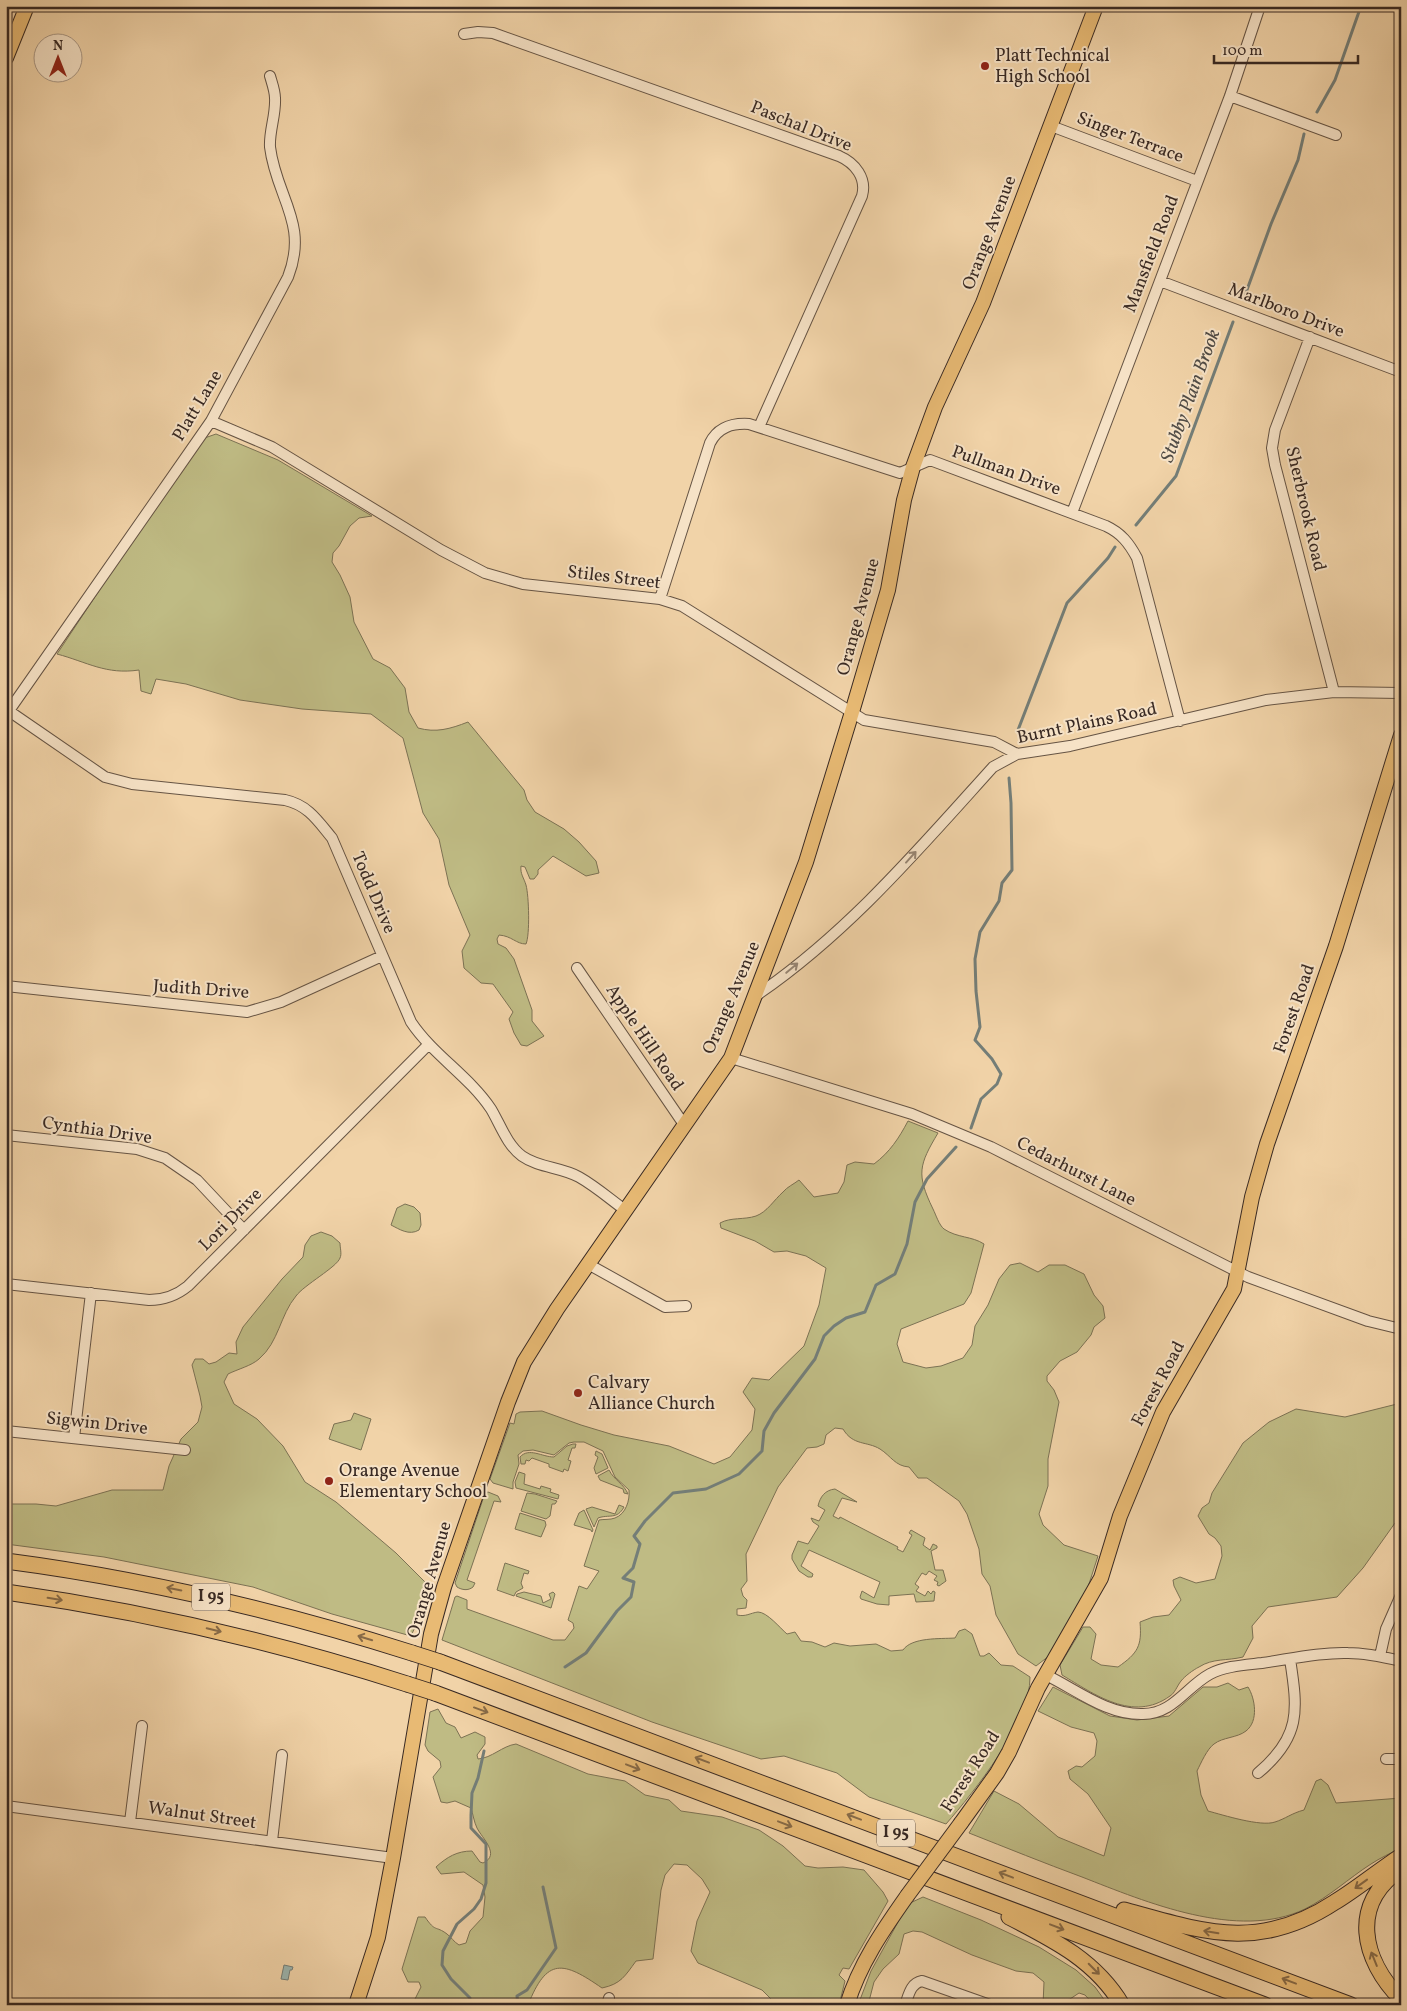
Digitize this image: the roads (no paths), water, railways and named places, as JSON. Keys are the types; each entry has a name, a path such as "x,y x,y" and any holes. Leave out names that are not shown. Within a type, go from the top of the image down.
{"highway":[{"name":"I 95","path":"6,1561 199,1594 292,1617 440,1662 1351,2005"},
{"name":"I 95","path":"6,1592 104,1607 209,1628 317,1656 435,1693 1265,2005"},
{"path":"1037,1887 1193,1929 1216,1933 1250,1933 1285,1927 1321,1911 1401,1856"},
{"path":"1401,1869 1385,1882 1372,1897 1366,1922 1371,1952 1377,1967 1389,1986 1401,1999"},
{"path":"946,1885 1073,1952 1098,1973 1122,2005"}],"main road":[{"path":"6,58 27,6"},
{"name":"Orange Avenue","path":"356,2005 378,1937 431,1634 444,1588 518,1375 532,1348 588,1264 731,1058 806,862 888,590 904,500 913,467 935,408 984,303 1096,6"},
{"name":"Forest Road","path":"846,2005 879,1936 997,1774 1009,1752 1038,1688 1100,1578 1120,1516 1163,1412 1234,1289 1252,1197 1267,1144 1336,946 1401,735"}],"street":[{"name":"Mansfield Road","path":"1072,513 1230,96 1260,6"},
{"name":"Paschal Drive","path":"464,34 478,32 493,33 839,156 855,167 863,186 862,196 759,427"},
{"name":"Platt Lane","path":"8,713 211,421 288,277 295,254 296,243 293,222 271,153 270,136 275,98 270,76"},
{"path":"1230,96 1336,135"},
{"name":"Singer Terrace","path":"1051,126 1198,181"},
{"name":"Marlboro Drive","path":"1160,281 1401,372"},
{"name":"Sherbrook Road","path":"1310,337 1276,430 1272,448 1334,692"},
{"name":"Stiles Street","path":"211,421 272,448 441,550 485,574 523,584 660,599 682,606 697,613 864,720 994,742 1016,754"},
{"name":"Pullman Drive","path":"660,599 712,438 721,429 742,424 759,427 900,473 930,460 1114,530 1126,540 1136,558 1180,721"},
{"name":"Burnt Plains Road","path":"753,997 774,984 860,909 895,875 993,767 1016,754 1070,746 1266,700 1334,692 1401,693"},
{"name":"Todd Drive","path":"8,713 112,780 141,785 285,800 301,805 317,819 332,838 411,1022 428,1045 474,1088 490,1108 514,1149 521,1155 540,1165 579,1177 625,1210"},
{"name":"Judith Drive","path":"6,986 247,1012 281,1002 382,956"},
{"name":"Apple Hill Road","path":"577,968 685,1126"},
{"name":"Lori Drive","path":"6,1284 149,1300 172,1297 188,1286 428,1045"},
{"name":"Cedarhurst Lane","path":"731,1058 912,1114 982,1144 1260,1282 1368,1321 1401,1329"},
{"name":"Cynthia Drive","path":"6,1135 137,1149 165,1158 197,1180 244,1230"},
{"path":"588,1264 638,1294 665,1307 686,1306"},
{"path":"74,1438 91,1293"},
{"name":"Sigwin Drive","path":"6,1431 185,1450"},
{"path":"1380,1656 1386,1629 1401,1595"},
{"path":"1046,1675 1109,1709 1145,1714 1162,1711 1204,1677 1214,1672 1339,1653 1380,1656 1401,1661"},
{"path":"1258,1773 1279,1752 1288,1739 1293,1727 1296,1703 1290,1659"},
{"path":"130,1822 142,1726"},
{"path":"272,1842 282,1755"},
{"path":"1386,1759 1401,1759"},
{"name":"Walnut Street","path":"6,1806 393,1858"},
{"path":"905,2005 911,1989 918,1982 922,1981 990,2005"}],"water":[{"path":"284,1965 293,1967 290,1970 288,1980 281,1979"}],"waterway":[{"name":"Stubby Plain Brook","path":"1317,112 1335,80 1361,6"},
{"name":"Stubby Plain Brook","path":"1244,298 1271,224 1298,160 1304,134"},
{"name":"Stubby Plain Brook","path":"1136,525 1176,476 1233,322"},
{"name":"Stubby Plain Brook","path":"1018,730 1067,603 1108,558 1115,547"},
{"name":"Stubby Plain Brook","path":"971,1128 981,1099 997,1084 1001,1074 992,1059 975,1040 980,1027 975,959 980,932 999,901 1002,883 1012,870 1009,778"},
{"name":"Stubby Plain Brook","path":"565,1667 586,1653 617,1611 631,1597 634,1582 623,1578 633,1568 640,1544 634,1536 645,1521 673,1493 706,1489 739,1474 762,1451 764,1431 774,1413 815,1359 824,1336 846,1318 865,1312 876,1285 895,1274 907,1244 915,1202 927,1179 956,1147"},
{"name":"Stubby Plain Brook","path":"469,2005 470,1998 451,1979 442,1965 443,1951 457,1924 474,1909 481,1899 486,1883 486,1844 471,1828 472,1793 478,1778 484,1751"},
{"path":"518,2005 517,1996 527,1990 556,1948 543,1887"}],"place":[{"name":"Platt Technical High School","path":"985,66"},
{"name":"Calvary Alliance Church","path":"578,1393"},
{"name":"Orange Avenue Elementary School","path":"329,1481"}]}
